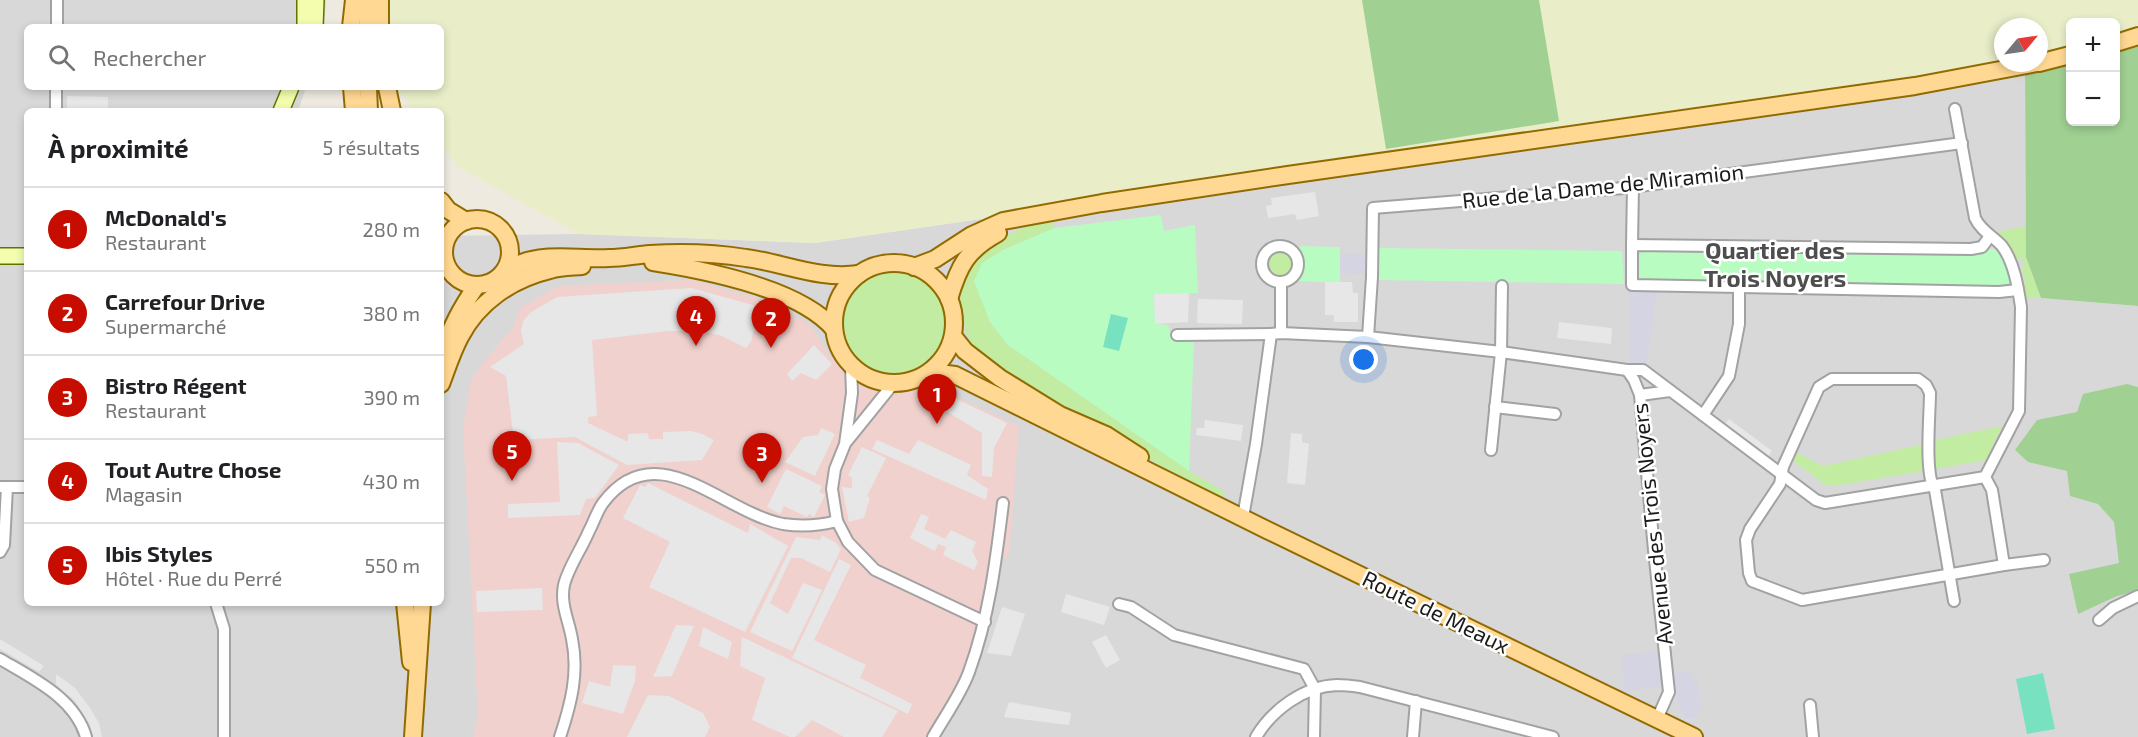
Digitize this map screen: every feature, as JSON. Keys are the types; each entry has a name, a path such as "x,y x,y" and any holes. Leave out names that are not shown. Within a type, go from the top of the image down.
{"main road":[{"path":"305,0 305,24"},
{"path":"315,24 316,0"},
{"path":"351,24 354,0"},
{"path":"367,24 369,0"},
{"path":"380,0 380,24"},
{"path":"2120,42 2138,36"},
{"path":"2048,60 2066,56"},
{"path":"914,267 946,253 991,225 1046,213 1299,173 1915,86 1994,71"},
{"path":"282,108 290,90"},
{"path":"292,108 299,90"},
{"path":"344,90 344,108"},
{"path":"352,90 354,108"},
{"path":"368,90 369,108"},
{"path":"388,90 391,108"},
{"path":"444,205 466,221"},
{"path":"949,299 961,264 979,245 1003,230 1046,213"},
{"path":"550,256 521,246 497,226 477,219 457,226 445,237 446,270 467,284 477,285 486,284 527,260 550,256 603,259 659,254 699,254 745,257 826,276 859,274"},
{"path":"502,273 509,254 504,234"},
{"path":"0,256 24,256"},
{"path":"622,258 693,268 743,281 808,308 826,320 834,329"},
{"path":"444,377 460,337 476,312 492,297 506,288 550,270 585,265 603,259"},
{"path":"900,263 914,267 937,281 949,299 953,315 953,336 946,354 931,372 910,382 893,384 872,380 851,366 838,347 834,316 839,298 846,286 869,268 900,263"},
{"path":"444,358 448,337 465,302 477,285"},
{"name":"Route de Meaux","path":"953,336 964,351 1000,378 1060,415 1106,435 1180,486"},
{"name":"Route de Meaux","path":"931,372 955,375 1694,737"},
{"path":"405,606 411,662"},
{"path":"405,737 411,662 411,606"},
{"path":"413,737 422,606"}],"street":[{"path":"57,0 57,24"},
{"path":"56,90 56,108"},
{"path":"1955,109 1975,218 1979,227 2000,244 2006,253 2021,307 2019,411 1985,477"},
{"name":"Rue de la Dame de Miramion","path":"1368,337 1373,208 1503,199 1633,186 1962,143"},
{"path":"1633,186 1632,285 2000,292 2018,290"},
{"path":"1632,245 1971,249 1982,247 1990,237"},
{"path":"1243,518 1276,333 1281,282"},
{"path":"1491,450 1501,352 1502,286"},
{"path":"1703,416 1729,376 1739,324 1739,288"},
{"name":"Avenue des Trois Noyers","path":"1177,334 1258,335 1276,333 1368,337 1501,352 1626,370 1634,380 1640,395 1669,692 1657,719"},
{"path":"851,366 852,393 845,444 835,470 832,489 837,521 848,542 875,570 985,622"},
{"path":"1626,370 1643,370 1816,500 1825,503 1985,477"},
{"path":"1954,601 1948,575 1935,490 1929,472 1930,393 1926,385 1918,379 1832,379 1819,387 1781,473 1780,484 1746,540 1749,573 1752,581 1757,585 1802,600 1948,575 2004,565 2044,560"},
{"path":"845,444 893,384"},
{"path":"1640,395 1670,391"},
{"path":"1495,407 1555,414"},
{"path":"560,737 572,701 575,676 572,638 562,600 564,584 602,504 617,487 635,476 658,473 676,476 782,524 804,527 837,521"},
{"path":"1985,477 1992,490 2004,565"},
{"path":"0,552 4,544 3,487 24,487"},
{"path":"933,737 968,674 985,622 994,576 1002,503"},
{"path":"2099,620 2112,608 2138,596"},
{"path":"1119,604 1131,607 1174,635 1304,669 1315,689 1314,737"},
{"path":"217,606 224,629 224,737"},
{"path":"0,658 44,685 71,708 86,737"},
{"path":"1256,737 1270,717 1281,708 1315,689 1335,685 1360,687 1553,737"},
{"path":"1413,737 1416,701"},
{"path":"1810,705 1813,737"},
{"path":"1510,737 1511,725"}],"shaded area":[{"path":"0,0 326,0 324,24 24,24 24,90 305,90 299,108 24,108 24,606 444,606 444,236 578,234 815,243 1997,72 2025,72 2026,257 2041,298 2138,306 2138,737 0,737"},
{"path":"67,96 108,97 108,108 67,108"},
{"path":"1315,192 1319,216 1297,220 1295,214 1268,218 1266,206 1272,205 1271,198"},
{"path":"1340,254 1366,255 1366,274 1340,273"},
{"path":"693,280 763,300 811,325 829,355 843,372 868,389 895,395 931,385 1019,426 1009,554 999,563 952,715 939,737 473,737 478,715 463,428 471,380 512,329 520,308 558,286"},
{"path":"1325,282 1352,282 1353,293 1358,293 1358,322 1334,322 1334,315 1325,315"},
{"path":"691,288 760,307 751,342 746,348 722,336 702,331 668,331 592,340 597,416 588,417 588,423 626,441 628,441 628,434 648,433 649,439 663,439 663,432 691,431 702,434 714,440 702,460 627,465 575,437 514,440 506,376 490,367 524,344 521,331 523,321 531,312 557,297"},
{"path":"1629,292 1657,292 1646,364 1630,362"},
{"path":"1189,293 1188,322 1155,324 1154,294"},
{"path":"1198,299 1243,300 1242,324 1197,323"},
{"path":"1559,322 1612,328 1611,344 1557,338"},
{"path":"814,345 832,364 816,380 801,373 792,381 787,374"},
{"path":"933,388 1007,423 994,448 992,477 982,476 982,433 928,400"},
{"path":"1729,419 1772,451 1768,457 1724,425"},
{"path":"1205,420 1243,425 1241,441 1196,435 1197,428 1204,428"},
{"path":"821,428 835,434 815,476 785,462 803,437 818,435"},
{"path":"1291,433 1302,434 1302,442 1309,444 1305,485 1287,483"},
{"path":"877,440 909,454 918,440 971,465 967,475 988,489 986,500 872,449"},
{"path":"557,442 578,443 619,465 595,498 586,499 580,515 508,518 508,504 560,502"},
{"path":"862,447 886,458 867,496 870,498 864,518 849,522 842,487 852,488 852,478 848,475"},
{"path":"786,469 822,486 819,492 825,495 814,517 809,514 807,517 784,506 780,514 767,507"},
{"path":"648,483 748,533 750,524 788,546 745,632 649,587 670,542 623,518 640,485 645,487"},
{"path":"921,514 929,517 924,529 945,539 951,530 976,542 972,551 978,562 974,570 943,555 946,547 938,544 935,551 910,538"},
{"path":"822,535 836,543 841,549 830,572 801,558 791,558 770,603 788,614 803,583 822,590 792,651 750,632 796,537 820,540"},
{"path":"839,559 851,565 814,640 866,665 860,678 912,704 908,714 792,658"},
{"path":"542,588 543,610 477,612 476,591"},
{"path":"1066,594 1110,607 1104,625 1061,612"},
{"path":"1002,607 1025,614 1011,656 987,653"},
{"path":"676,625 694,626 672,676 653,677"},
{"path":"703,627 732,642 728,659 699,646"},
{"path":"1106,635 1120,660 1106,668 1092,642"},
{"path":"742,637 898,711 882,737 844,737 812,720 795,737 790,737 752,720 765,678 740,666"},
{"path":"0,639 44,666 39,672 0,649"},
{"path":"1659,651 1662,687 1624,691 1622,655"},
{"path":"613,665 636,666 635,681 623,714 582,703 589,681 610,687"},
{"path":"1691,670 1692,679 1697,679 1701,712 1697,713 1697,718 1686,719 1677,702 1675,673"},
{"path":"56,674 75,688 90,708 99,723 102,737 93,737 90,725 75,701 56,685"},
{"path":"648,695 669,696 703,713 710,727 705,737 627,737"},
{"path":"1009,702 1071,713 1069,725 1004,717"}],"green space":[{"path":"389,0 2138,0 2138,40 2120,44 2120,18 2066,18 2066,57 2048,62 2048,18 1994,18 1994,72 1997,72 814,243 578,234 457,166 444,149 444,108 413,108 398,90 444,90 444,24 385,24"},
{"path":"1362,0 1539,0 1559,121 1386,149"},
{"path":"2138,40 2138,306 2041,298 2026,257 2025,72 2048,72 2048,62 2066,57 2066,126 2120,126 2120,44"},
{"path":"1161,215 1164,231 1195,225 1198,293 1154,294 1155,324 1168,325 1174,340 1194,342 1189,471 1008,345 990,322 974,281 982,263 1003,250 1054,228"},
{"path":"1052,219 1054,228 1005,249 974,281 990,322 1008,345 1189,471 1225,492 1221,500 1158,465 1143,453 1062,409 996,366 973,347 966,333 959,294 962,275 977,254 999,239 1027,226"},
{"path":"2026,226 2026,257 2041,298 2026,297 2022,284 2026,283 2021,268 2024,267 2023,259 2014,258 1993,233"},
{"path":"1300,246 1340,247 1340,283 1296,281 1302,268"},
{"path":"1379,248 1622,251 1624,284 1379,280"},
{"path":"1280,249 1290,253 1294,263 1290,273 1280,277 1270,273 1266,263 1270,253"},
{"path":"1994,249 2006,265 2009,284 2004,287 1639,281 1637,257 1643,251 1976,253"},
{"path":"894,269 915,273 932,285 944,302 948,323 944,344 932,361 915,373 894,377 873,373 856,361 844,344 840,323 844,302 856,285 873,273"},
{"path":"1111,314 1128,318 1119,351 1103,347"},
{"path":"2127,384 2138,387 2138,591 2117,596 2078,614 2069,574 2119,563 2114,522 2098,504 2070,496 2067,471 2028,462 2015,450 2037,420 2077,412 2083,394"},
{"path":"2002,426 1986,460 1935,469 1935,440"},
{"path":"1925,444 1924,471 1833,486 1827,486 1793,461 1798,453 1823,466"},
{"path":"2043,673 2055,729 2027,734 2016,679"}],"place":[{"name":"Tout Autre Chose","path":"696,346"},
{"name":"Carrefour Drive","path":"771,348"},
{"name":"McDonald's","path":"937,424"},
{"name":"Ibis Styles","path":"512,481"},
{"name":"Bistro Régent","path":"762,483"}],"district":[{"name":"Quartier des Trois Noyers","path":"1775,265"}]}
